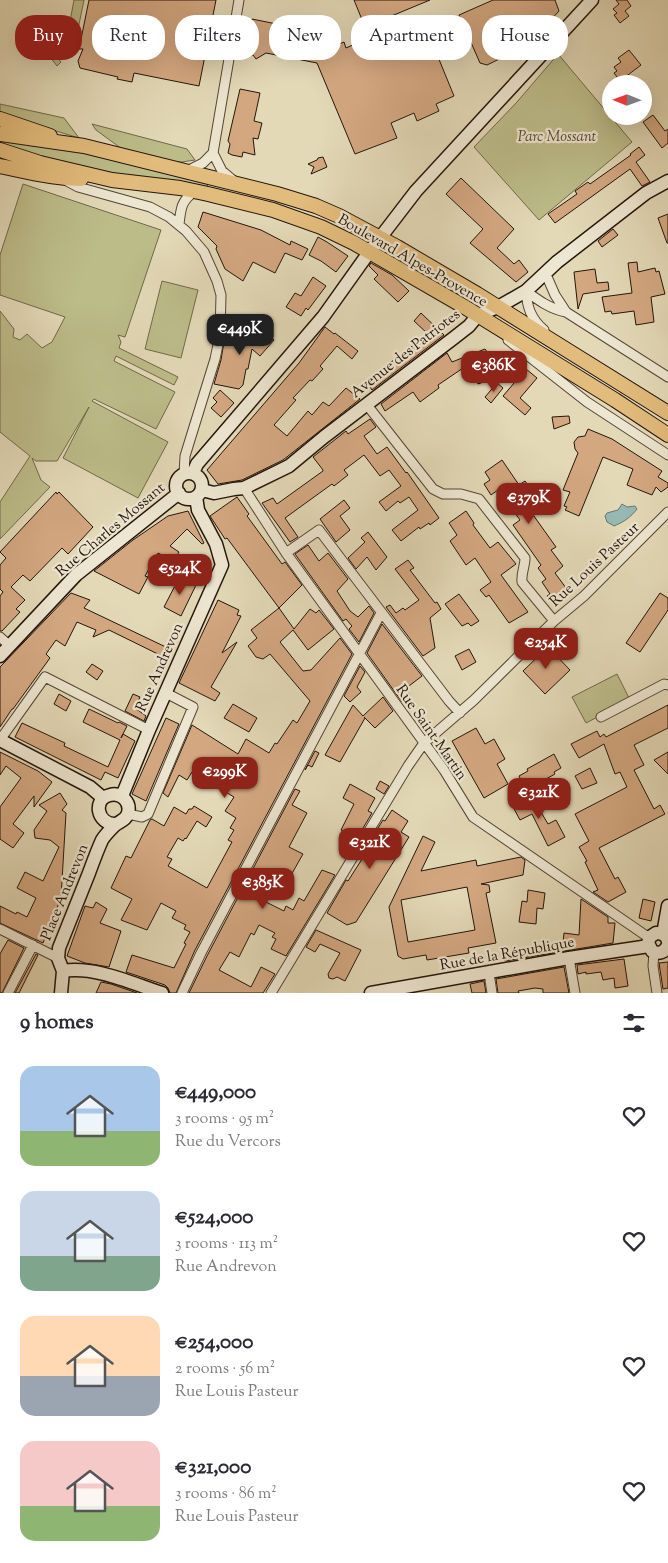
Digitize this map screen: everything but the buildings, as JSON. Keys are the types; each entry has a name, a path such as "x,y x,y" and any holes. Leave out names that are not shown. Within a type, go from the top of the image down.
{"main road":[{"path":"0,119 84,146"},
{"name":"Boulevard Alpes-Provence","path":"0,134 84,146 277,194 316,206 339,216 498,306 668,413"},
{"name":"Boulevard Alpes-Provence","path":"0,150 40,163 112,180 195,191 248,204 321,227 370,251 478,315 668,435"},
{"path":"0,166 63,179 112,180"}],"street":[{"path":"185,172 203,163 213,153 239,0"},
{"path":"188,474 200,478 202,482 199,494 189,499 181,496 177,482 199,462 323,317 379,238 416,191 592,0"},
{"path":"213,153 222,171 238,185"},
{"path":"63,179 78,187 150,207 169,217 179,224 204,252 218,281 222,309 220,336 215,359 185,454 188,474"},
{"name":"Avenue des Patriotes","path":"199,494 244,488 289,466 469,326 478,315 526,291 544,274 646,193 668,181"},
{"path":"179,224 183,203 195,191"},
{"path":"544,274 566,312"},
{"path":"526,291 555,310 566,312 668,377"},
{"path":"526,291 527,306 535,322 566,348"},
{"path":"492,324 505,338 587,402 668,455"},
{"path":"367,404 433,489 443,494 461,494 480,499 524,558 525,562 521,575 522,582 554,621"},
{"name":"Rue Saint-Martin","path":"244,488 286,553 444,770 473,817 645,935 662,943"},
{"name":"Rue Charles Mossant","path":"0,656 5,641 76,575 179,493"},
{"name":"Rue Andrevon","path":"122,796 222,565 216,544 198,510 199,494"},
{"name":"Rue Louis Pasteur","path":"271,993 408,766 424,743 460,713 554,621 584,596 668,512"},
{"path":"286,553 319,530 460,713"},
{"path":"182,993 201,953 381,612"},
{"path":"149,730 45,677 0,740 90,787 103,798 112,794 122,796 128,804 128,814 142,817 148,814 194,707 166,693"},
{"path":"602,717 664,684 668,685"},
{"name":"Place Andrevon","path":"103,798 99,807 99,812 104,820 103,839"},
{"name":"Place Andrevon","path":"61,993 59,948 103,839 128,814"},
{"path":"104,820 107,823 116,824"},
{"path":"657,993 653,966 662,943 668,906"},
{"path":"1,933 32,945 60,964 73,970 93,971 162,993"},
{"name":"Rue de la République","path":"377,993 662,943"},
{"path":"8,993 32,945"},
{"path":"569,958 575,993"},
{"path":"489,973 492,993"}],"green space":[{"path":"74,0 84,0 81,15 71,15"},
{"path":"52,60 59,60 61,62 57,66"},
{"name":"Parc Mossant","path":"553,60 563,60 602,106 602,125 618,125 632,142 539,220 474,147 517,102"},
{"path":"0,104 64,118 79,138 0,114"},
{"path":"92,124 187,149 195,160 170,162 122,149 96,130"},
{"path":"0,139 85,153 208,184 207,187 95,171 0,146"},
{"path":"23,184 161,230 125,337 118,335 121,342 119,348 178,377 174,385 116,356 114,361 175,392 156,429 94,399 92,401 168,442 138,498 63,458 89,407 57,461 36,461 32,458 41,480 50,487 0,539 0,502 30,456 0,432 0,311 14,329 13,337 20,340 27,334 42,348 52,342 65,317 0,295 0,255"},
{"path":"162,281 198,290 181,358 145,349"},
{"path":"617,674 630,700 586,723 572,697"}],"water":[{"path":"622,504 627,507 635,506 637,509 630,517 614,526 607,522 605,516 607,513 618,510"}]}
